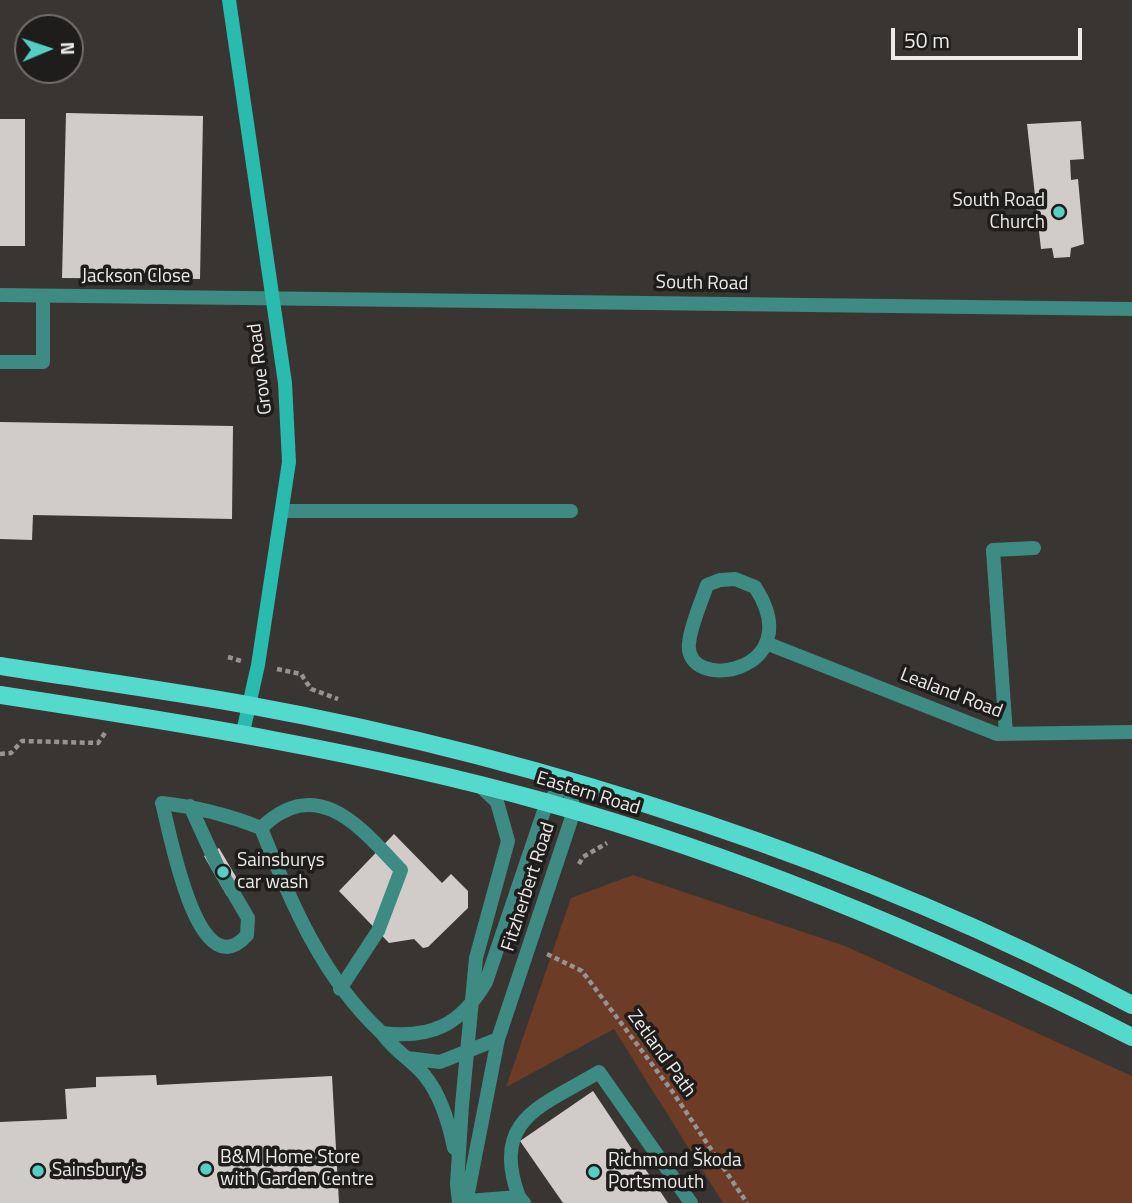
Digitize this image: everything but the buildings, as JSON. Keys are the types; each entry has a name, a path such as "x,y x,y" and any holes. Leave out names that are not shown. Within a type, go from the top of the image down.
{"main road":[{"name":"Eastern Road","path":"0,666 249,705 436,746 568,782 711,826 834,871 1019,950 1132,1005"},
{"name":"Eastern Road","path":"0,695 243,732 547,802 734,864 886,923 1005,975 1132,1037"}],"street":[{"name":"Grove Road","path":"229,0 285,383 289,462 258,665 243,732"},
{"name":"Jackson Close","path":"0,295 272,298"},
{"path":"0,362 43,362 43,296"},
{"name":"South Road","path":"272,298 1132,309"},
{"path":"283,511 571,511"},
{"path":"1006,734 993,550 1034,548"},
{"path":"735,579 755,587 771,619 766,643 753,661 734,669 719,671 701,666 691,655 688,644 707,585 720,580 735,579"},
{"name":"Lealand Road","path":"766,643 997,734 1132,732"},
{"name":"Fitzherbert Road","path":"472,1006 486,982 547,802 568,782"},
{"name":"Fitzherbert Road","path":"464,1202 498,1039 574,811 568,782"},
{"name":"Fitzherbert Road","path":"464,1202 457,1184 476,958 508,841 497,802 477,784"},
{"path":"190,806 217,865 248,918 247,934 236,943 213,942 206,938 193,915 162,803 190,806 229,815 261,828 304,926 340,989 382,1033 393,1049 424,1075 441,1104 453,1146 457,1184"},
{"path":"261,828 282,810 313,804 354,820 401,870 378,931 340,989"},
{"path":"382,1033 408,1035 431,1032 472,1006"},
{"path":"406,1058 439,1062 466,1054 498,1039"},
{"path":"464,1202 521,1200 513,1180 509,1150 516,1130 540,1107 599,1072 691,1203"}],"path":[{"path":"258,665 301,674"},
{"path":"0,754 11,753 22,741 97,743 105,733"},
{"path":"573,874 583,856 597,846 616,844"},
{"name":"Zetland Path","path":"530,946 582,971 672,1091 747,1203"}],"shaded area":[{"path":"633,875 845,946 1132,1076 1132,1203 723,1203 614,1029 506,1087 571,898"}],"place":[{"name":"South Road Church","path":"1059,212"},
{"name":"Sainsburys car wash","path":"223,872"},
{"name":"B&M Home Store with Garden Centre","path":"206,1169"},
{"name":"Sainsbury's","path":"38,1171"},
{"name":"Richmond Škoda Portsmouth","path":"594,1172"}]}
